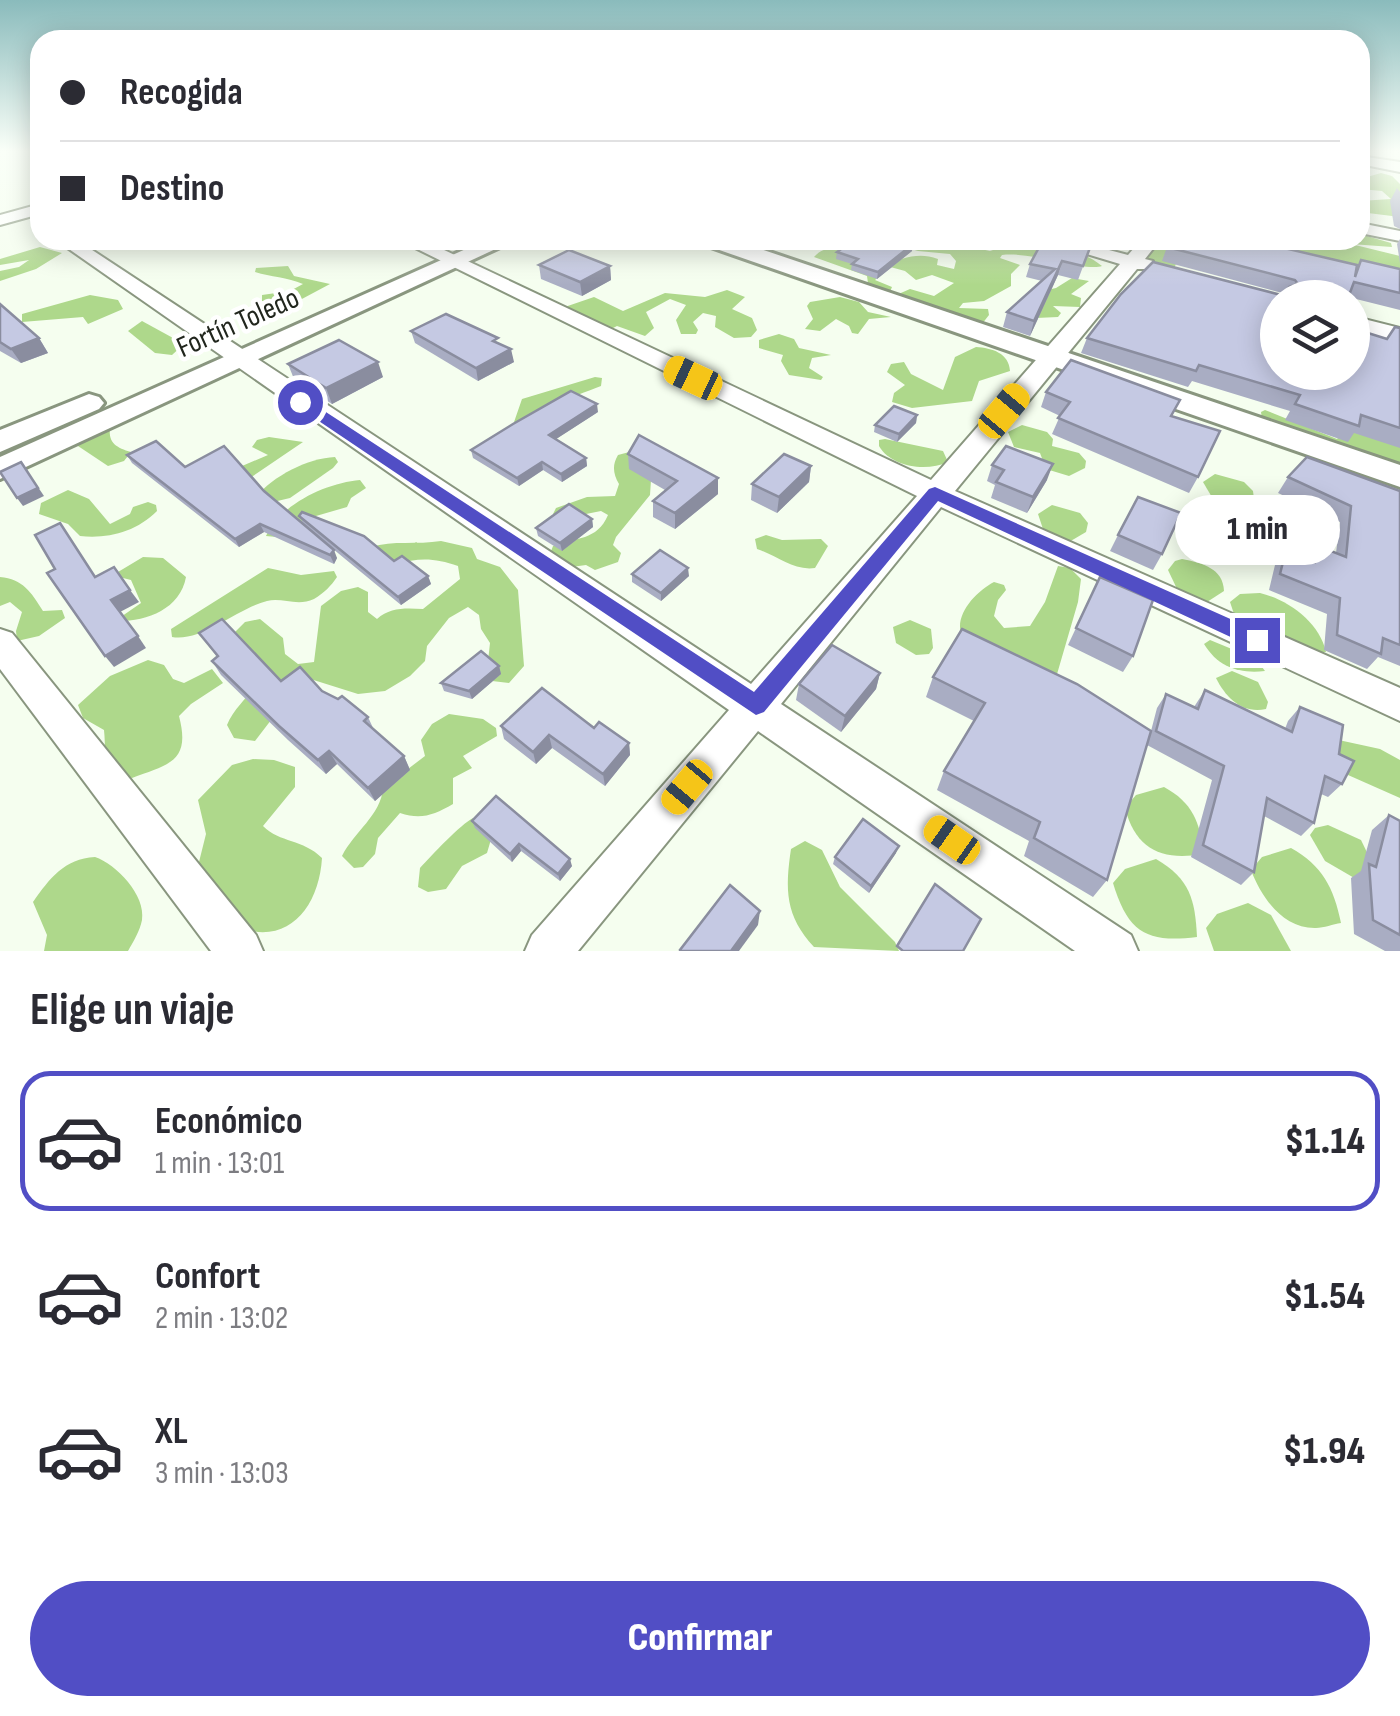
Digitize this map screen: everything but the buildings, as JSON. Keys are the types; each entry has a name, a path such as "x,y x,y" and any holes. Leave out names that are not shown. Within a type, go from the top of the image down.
{"street":[{"path":"0,220 30,216"},
{"path":"1370,230 1400,236"},
{"path":"79,250 226,353 1115,951"},
{"path":"742,250 1400,476"},
{"path":"548,951 1142,251 1169,272"},
{"path":"449,252 935,493 1400,705"},
{"name":"Fortín Toledo","path":"0,468 226,353 449,252"},
{"path":"1370,326 1400,334"},
{"name":"Fortín Toledo","path":"0,442 226,353"},
{"path":"0,643 240,951"}],"green space":[{"path":"1388,196 1400,196 1400,217 1370,213 1370,200 1391,199"},
{"path":"1370,237 1391,243 1392,247 1370,245"},
{"path":"1370,249 1400,256 1400,278 1177,261 1174,269 1142,266 1149,250"},
{"path":"30,250 62,253 36,269 0,281 0,271 29,260 0,265 0,259"},
{"path":"826,250 848,252 882,274 875,280 892,287 889,294 894,296 910,289 934,296 954,283 932,275 916,280 905,271 883,265 923,256 938,259 937,265 954,269 956,261 950,254 915,250 1071,250 1102,266 1002,255 1000,258 1020,265 1011,274 1011,286 984,301 963,303 959,308 988,309 989,315 978,329 869,291 867,276 814,257"},
{"path":"288,266 294,276 330,284 300,300 262,301 262,295 290,291 303,284 255,272 256,268"},
{"path":"1072,278 1089,281 1071,294 1081,298 1080,307 1053,306 1061,313 1058,317 1036,318 1029,294 1056,288"},
{"path":"727,290 745,297 732,309 752,318 757,330 751,337 734,338 715,327 716,316 703,313 693,322 696,334 681,334 676,320 686,305 670,299 646,312 654,328 645,336 556,310 594,297 623,311 665,293 705,297"},
{"path":"90,295 118,300 123,309 88,324 83,317 22,322 22,314"},
{"path":"840,297 859,302 868,312 891,317 869,319 858,334 836,319 820,331 805,329 813,319 807,306 810,302"},
{"path":"142,321 184,344 172,355 155,353 128,331"},
{"path":"779,334 794,339 799,348 831,355 812,358 809,368 823,377 821,380 789,375 781,361 783,355 759,348 759,340"},
{"path":"976,347 999,353 1007,360 1010,371 979,381 972,401 912,408 892,402 894,393 905,385 887,372 891,364 904,362 911,374 943,390 955,357"},
{"path":"602,378 601,386 553,401 545,413 513,425 522,399"},
{"path":"1265,410 1337,439 1348,428 1400,442 1400,474 1262,419 1261,412"},
{"path":"1022,425 1047,432 1053,439 1052,446 1079,453 1086,461 1085,468 1069,476 1046,469 1040,453 1014,447 1008,432"},
{"path":"110,428 114,444 131,452 124,461 108,466 72,442"},
{"path":"269,437 303,442 250,478 228,472 268,455 252,447 257,440"},
{"path":"879,440 943,451 948,462 920,467 900,463 879,446"},
{"path":"633,451 651,480 650,495 616,537 613,545 621,553 618,562 595,570 586,565 564,568 550,554 553,546 592,534 608,515 601,511 576,516 553,514 556,508 587,497 615,496 619,484 614,470 616,459"},
{"path":"335,457 338,462 333,468 290,498 269,503 256,497 292,469"},
{"path":"1215,474 1244,482 1253,491 1254,499 1239,508 1213,499 1203,482"},
{"path":"360,480 366,488 351,498 347,507 316,516 287,538 266,536 282,514 306,497"},
{"path":"68,490 89,499 110,524 130,514 133,507 148,502 156,505 157,511 121,532 80,536 68,524 39,514 41,503"},
{"path":"1052,505 1080,513 1088,523 1086,532 1069,542 1044,532 1038,514"},
{"path":"1237,515 1269,526 1278,543 1263,553 1235,543 1224,525"},
{"path":"766,535 782,540 821,539 828,546 815,568 800,567 757,549 755,539"},
{"path":"441,541 472,548 477,559 500,567 518,590 524,666 509,683 492,681 487,670 490,643 481,629 479,615 468,607 449,618 427,646 425,661 385,691 358,694 304,677 255,741 234,738 227,725 263,668 235,632 245,622 260,619 283,638 285,654 298,664 314,662 321,606 341,591 358,587 368,592 368,612 377,619 393,610 423,609 460,579 458,566 427,560 396,565 371,547"},
{"path":"143,557 163,558 186,577 182,588 177,598 160,612 115,621 141,603 131,580 119,577 118,572"},
{"path":"1182,559 1216,572 1224,591 1207,602 1178,591 1168,570"},
{"path":"1058,566 1070,568 1081,579 1055,681 961,634 961,618 969,604 994,582 1004,585 1006,590 998,600 994,616 1004,628 1030,626 1045,602"},
{"path":"268,568 301,575 334,571 337,577 314,599 267,601 195,635 172,637 171,629"},
{"path":"0,577 15,580 26,588 43,611 62,610 65,618 39,636 17,641 22,612 10,602 0,606"},
{"path":"1260,593 1282,601 1310,622 1326,652 1311,652 1235,617 1230,602 1240,594"},
{"path":"910,620 931,629 933,648 929,654 916,655 896,643 893,627"},
{"path":"1210,640 1256,659 1265,671 1238,670 1223,663 1204,644"},
{"path":"148,660 164,665 173,679 184,683 212,669 223,683 179,716 182,743 174,759 132,778 109,766 104,730 83,718 78,705 110,676"},
{"path":"1232,671 1258,682 1268,702 1266,709 1242,707 1230,698 1216,678"},
{"path":"449,714 483,719 496,728 497,736 463,756 472,768 453,778 453,804 427,815 400,813 378,838 375,854 363,867 354,868 342,856 377,807 383,788 425,756 421,740 432,724"},
{"path":"1334,739 1380,749 1400,760 1400,798 1348,775 1333,762"},
{"path":"253,759 295,767 295,787 263,826 322,858 320,876 307,907 297,919 270,932 235,926 226,897 197,870 206,834 198,800 232,765"},
{"path":"1164,787 1182,799 1193,814 1203,854 1163,854 1136,834 1125,808 1136,795"},
{"path":"473,818 485,821 492,836 487,853 462,866 446,889 428,892 418,887 420,868"},
{"path":"1328,825 1361,840 1375,869 1356,879 1325,861 1310,835 1315,828"},
{"path":"805,841 822,850 840,887 895,942 899,951 814,947 804,936 792,913 788,877 791,849"},
{"path":"1291,848 1311,862 1325,879 1341,923 1319,928 1293,923 1275,910 1261,891 1251,870 1262,857"},
{"path":"95,857 120,873 139,901 142,920 134,940 128,951 44,951 47,935 33,902 66,866"},
{"path":"1156,859 1176,874 1188,891 1197,937 1152,936 1133,924 1125,913 1113,883 1125,869"},
{"path":"1248,903 1271,915 1291,951 1214,951 1206,928 1217,914"}],"route":[{"path":"300,402 756,706 935,493 1257,640"}]}
